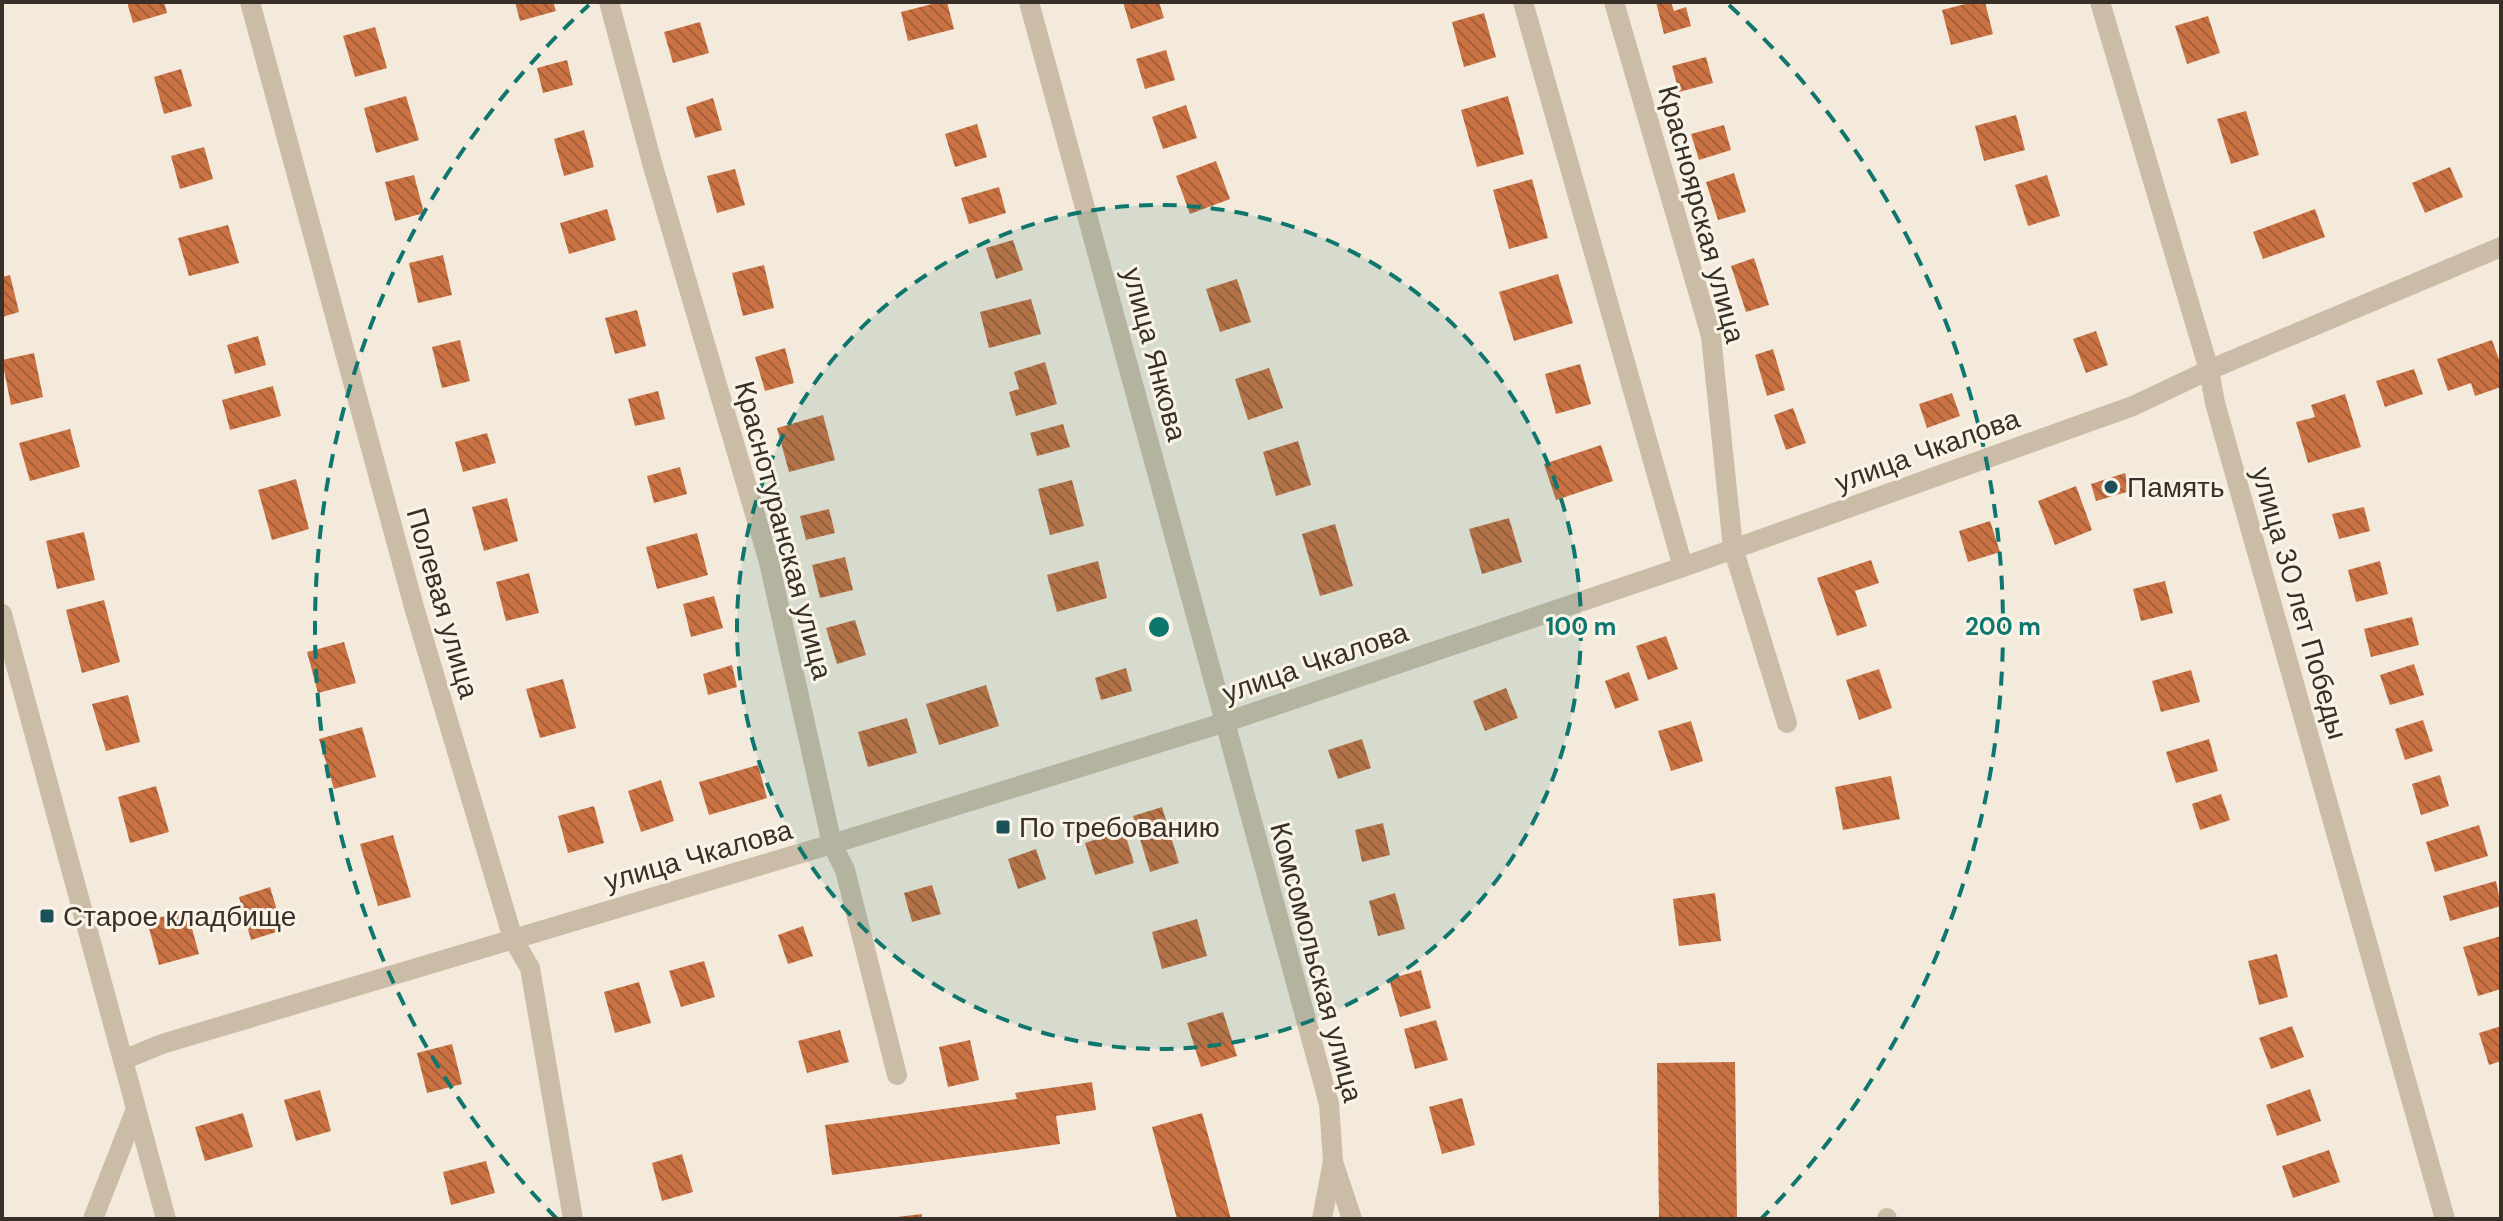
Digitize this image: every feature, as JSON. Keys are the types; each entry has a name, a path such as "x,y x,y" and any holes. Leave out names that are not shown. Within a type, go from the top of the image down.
{"street":[{"name":"Полевая улица","path":"250,2 414,607 513,939 530,968 573,1219"},
{"name":"Краснотуранская улица","path":"609,2 656,178 769,562 832,844 845,870 897,1075"},
{"name":"улица Янкова","path":"1029,2 1226,722"},
{"path":"1523,2 1683,567"},
{"name":"Красноярская улица","path":"1614,2 1711,336 1733,548 1787,723"},
{"name":"улица 30 лет Победы","path":"2100,2 2209,370 2219,418 2445,1219"},
{"name":"улица Чкалова","path":"123,1060 162,1044 832,844 1226,722 1683,567 2133,406 2209,370 2501,247"},
{"path":"2,614 166,1219"},
{"name":"Комсомольская улица","path":"1226,722 1329,1104 1333,1161 1322,1219"},
{"path":"93,1219 136,1109"},
{"path":"1333,1161 1352,1219"}],"building":[{"path":"127,2 164,2 167,13 133,23"},
{"path":"515,2 553,2 556,11 520,21"},
{"path":"947,2 954,29 908,41 901,12"},
{"path":"1123,2 1159,2 1164,18 1131,29"},
{"path":"1656,2 1671,2 1674,11 1686,7 1691,26 1664,34"},
{"path":"1985,2 1993,34 1951,45 1942,10"},
{"path":"1484,13 1496,57 1464,67 1452,22"},
{"path":"2208,16 2220,53 2187,64 2175,26"},
{"path":"700,22 709,53 673,63 664,32"},
{"path":"375,27 387,68 355,77 343,36"},
{"path":"1166,50 1175,80 1145,89 1136,59"},
{"path":"1706,57 1713,83 1679,92 1672,66"},
{"path":"567,60 573,85 543,93 537,68"},
{"path":"181,69 192,106 164,114 154,77"},
{"path":"406,96 419,140 376,153 364,108"},
{"path":"1508,96 1524,154 1477,167 1461,110"},
{"path":"713,98 722,130 695,138 686,107"},
{"path":"1186,105 1197,138 1163,149 1152,117"},
{"path":"2246,111 2259,155 2231,164 2217,119"},
{"path":"2016,115 2025,150 1984,161 1975,126"},
{"path":"977,124 987,157 955,167 945,134"},
{"path":"1724,125 1731,150 1699,160 1691,134"},
{"path":"584,130 594,167 564,176 554,139"},
{"path":"204,147 213,179 180,189 171,156"},
{"path":"1216,161 1230,199 1190,214 1176,176"},
{"path":"2450,167 2463,197 2425,213 2412,183"},
{"path":"735,169 745,205 717,213 707,176"},
{"path":"1734,173 1746,212 1718,220 1706,182"},
{"path":"414,175 424,213 395,221 385,182"},
{"path":"2047,175 2060,216 2028,226 2015,185"},
{"path":"1532,179 1548,238 1509,249 1493,190"},
{"path":"999,187 1006,213 969,224 961,198"},
{"path":"607,209 616,240 569,254 560,223"},
{"path":"2315,209 2325,237 2263,259 2253,232"},
{"path":"228,225 239,263 189,276 178,238"},
{"path":"1013,240 1023,270 996,279 986,248"},
{"path":"443,255 452,295 418,303 409,263"},
{"path":"1754,258 1769,305 1746,312 1731,266"},
{"path":"764,265 774,308 743,316 732,273"},
{"path":"1558,274 1573,323 1514,341 1499,292"},
{"path":"10,275 19,312 2,317 2,277"},
{"path":"1237,279 1251,322 1220,332 1206,289"},
{"path":"1031,299 1041,334 989,348 980,312"},
{"path":"637,310 646,346 615,354 605,318"},
{"path":"2096,331 2108,365 2086,373 2073,339"},
{"path":"258,336 266,365 235,374 227,345"},
{"path":"460,340 470,381 442,388 432,347"},
{"path":"2492,340 2501,365 2501,387 2475,396 2471,383 2448,391 2437,359"},
{"path":"785,348 794,383 765,391 755,357"},
{"path":"1773,349 1785,390 1767,396 1755,355"},
{"path":"34,353 43,397 11,405 2,360"},
{"path":"1045,362 1057,404 1016,416 1009,392 1019,389 1014,372"},
{"path":"1580,364 1591,404 1556,414 1545,374"},
{"path":"1269,368 1283,408 1248,420 1235,379"},
{"path":"2414,369 2423,394 2385,407 2376,381"},
{"path":"273,386 281,416 230,430 222,400"},
{"path":"658,391 665,419 635,426 628,399"},
{"path":"1952,393 1960,416 1927,428 1919,404"},
{"path":"2345,394 2361,447 2308,463 2296,422 2315,417 2311,405"},
{"path":"1793,408 1806,443 1786,450 1774,415"},
{"path":"823,415 835,460 789,472 777,428"},
{"path":"1063,424 1070,447 1037,456 1030,433"},
{"path":"70,429 80,467 30,481 19,443"},
{"path":"487,433 496,463 463,472 455,442"},
{"path":"1298,441 1311,485 1276,496 1263,452"},
{"path":"1601,445 1613,481 1556,500 1544,464"},
{"path":"680,467 687,494 654,503 647,476"},
{"name":"Память","path":"2125,473 2130,491 2096,501 2091,484"},
{"path":"296,479 309,529 272,540 258,490"},
{"path":"1072,480 1084,526 1050,535 1038,489"},
{"path":"2076,486 2092,530 2055,545 2038,501"},
{"path":"507,498 518,541 484,551 472,507"},
{"path":"2364,507 2370,531 2339,539 2332,514"},
{"path":"829,509 835,533 806,540 800,516"},
{"path":"1509,518 1522,562 1482,574 1469,529"},
{"path":"1990,521 2000,552 1968,562 1959,531"},
{"path":"1335,524 1353,586 1320,596 1302,534"},
{"path":"84,532 95,580 57,589 46,541"},
{"path":"697,533 708,575 657,589 646,547"},
{"path":"845,557 853,590 820,598 812,565"},
{"path":"1871,560 1879,583 1855,591 1867,626 1837,636 1817,578"},
{"path":"1098,561 1107,598 1057,612 1047,575"},
{"path":"2380,561 2388,594 2356,602 2348,570"},
{"path":"529,573 539,613 506,621 496,582"},
{"path":"2165,581 2173,613 2141,621 2133,589"},
{"path":"714,596 723,628 691,637 683,604"},
{"path":"104,600 120,662 82,673 66,610"},
{"path":"2412,617 2419,645 2371,657 2364,629"},
{"path":"855,620 866,655 837,664 826,628"},
{"path":"1666,636 1678,669 1648,680 1636,646"},
{"path":"344,642 356,683 318,693 307,652"},
{"path":"2414,664 2424,695 2390,705 2380,675"},
{"path":"732,665 737,687 708,695 703,674"},
{"path":"1126,668 1132,691 1101,700 1095,678"},
{"path":"1879,669 1892,708 1859,720 1846,680"},
{"path":"2191,670 2200,702 2161,712 2152,681"},
{"path":"1629,672 1639,700 1615,709 1605,681"},
{"path":"563,679 576,728 540,738 526,689"},
{"path":"986,685 999,726 939,745 926,704"},
{"path":"1506,688 1518,718 1485,731 1473,701"},
{"path":"128,695 140,742 106,751 92,704"},
{"path":"907,718 917,753 868,767 858,732"},
{"path":"2423,720 2433,751 2405,760 2395,729"},
{"path":"1691,721 1703,761 1671,771 1658,731"},
{"path":"362,727 376,777 334,789 319,739"},
{"path":"1362,739 1371,768 1338,779 1328,750"},
{"path":"2209,739 2218,771 2176,783 2166,752"},
{"path":"758,765 767,798 709,815 699,782"},
{"path":"2440,775 2449,806 2421,815 2412,784"},
{"path":"1891,776 1900,819 1843,830 1835,787"},
{"path":"661,780 674,821 641,832 628,791"},
{"path":"156,786 169,832 130,843 118,797"},
{"path":"2221,794 2230,820 2200,830 2192,804"},
{"path":"594,806 604,843 568,853 558,816"},
{"path":"1162,807 1179,863 1150,872 1133,816"},
{"path":"1383,823 1390,855 1362,862 1355,830"},
{"path":"2479,825 2488,856 2435,872 2426,842"},
{"path":"1124,830 1134,863 1095,875 1085,843"},
{"path":"393,835 411,897 378,906 360,844"},
{"path":"1036,849 1046,879 1018,889 1008,859"},
{"path":"2496,881 2501,906 2450,921 2443,896"},
{"path":"932,885 941,914 912,922 904,893"},
{"path":"270,887 283,930 251,940 239,897"},
{"path":"1395,893 1405,929 1378,936 1369,901"},
{"path":"1715,893 1721,941 1679,946 1673,899"},
{"path":"187,910 199,954 159,965 147,921"},
{"path":"1197,919 1207,956 1162,969 1152,932"},
{"path":"803,926 813,956 788,964 778,935"},
{"path":"2501,936 2501,989 2478,996 2463,947"},
{"path":"2277,954 2288,997 2259,1005 2248,961"},
{"path":"704,961 715,997 681,1007 669,971"},
{"path":"1421,970 1431,1008 1400,1017 1389,979"},
{"path":"639,982 651,1023 615,1033 604,992"},
{"path":"1223,1012 1237,1056 1201,1067 1187,1023"},
{"path":"1436,1020 1448,1060 1415,1069 1404,1029"},
{"path":"2292,1026 2304,1057 2271,1069 2259,1038"},
{"path":"2501,1026 2501,1061 2489,1065 2479,1033"},
{"path":"840,1030 849,1062 807,1073 798,1041"},
{"path":"970,1040 979,1080 948,1087 939,1047"},
{"path":"452,1044 462,1084 427,1093 417,1053"},
{"path":"1735,1062 1737,1219 1659,1219 1657,1063"},
{"path":"1092,1082 1096,1110 1056,1116 1060,1144 832,1175 825,1125 1017,1099 1015,1093"},
{"path":"2310,1089 2321,1121 2277,1136 2266,1105"},
{"path":"320,1090 331,1131 296,1141 284,1100"},
{"path":"1462,1098 1475,1145 1442,1154 1429,1107"},
{"path":"243,1113 253,1147 205,1161 195,1127"},
{"path":"1202,1113 1231,1219 1177,1219 1152,1127"},
{"path":"2329,1150 2340,1182 2293,1198 2282,1166"},
{"path":"682,1154 693,1192 662,1201 652,1163"},
{"path":"486,1161 495,1193 451,1205 443,1172"},
{"path":"922,1214 922,1219 897,1219 897,1217"}],"place":[{"name":"Память","path":"2111,487"},
{"name":"По требованию","path":"1003,827"},
{"name":"Старое кладбище","path":"47,916"}]}
